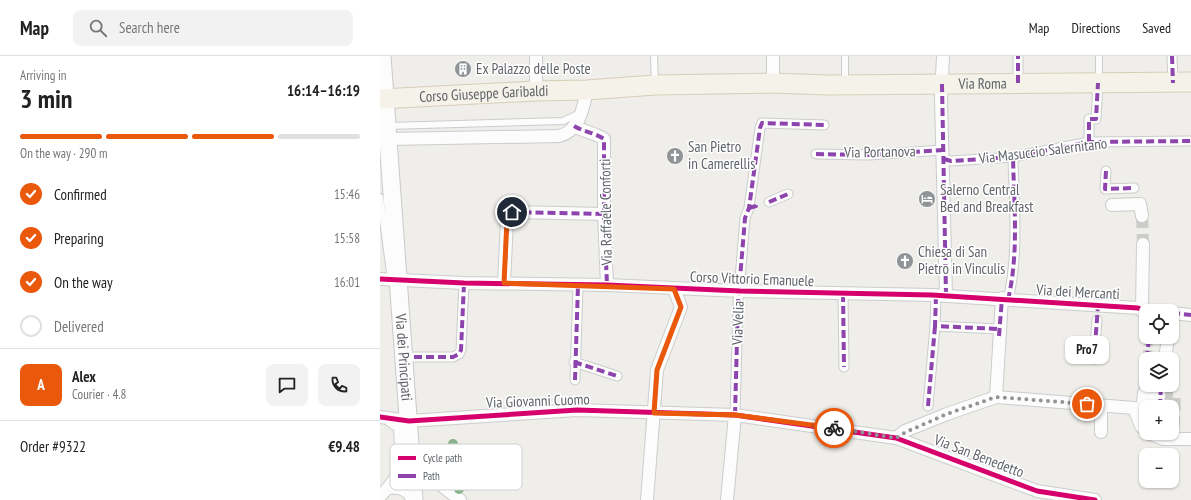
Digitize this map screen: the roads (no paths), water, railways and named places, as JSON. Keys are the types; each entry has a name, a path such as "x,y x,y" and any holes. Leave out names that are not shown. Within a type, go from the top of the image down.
{"main road":[{"name":"Via dei Principati","path":"382,56 383,133 391,277 402,420 407,444"},
{"name":"Corso Giuseppe Garibaldi","path":"382,99 536,91 587,90 655,85 773,83"},
{"name":"Via Roma","path":"773,83 845,85 1182,83"},
{"name":"Via dei Principati","path":"414,490 414,500"}],"street":[{"path":"536,56 536,91"},
{"path":"773,56 773,83"},
{"path":"928,406 938,296 943,154 942,56"},
{"path":"1018,56 1018,83"},
{"path":"1172,56 1182,83"},
{"path":"1089,142 1089,119 1096,119 1099,83"},
{"path":"383,133 559,136 569,132 578,122 587,90"},
{"name":"Via Velia","path":"727,500 735,415 740,291 745,218 755,206 762,123 824,125"},
{"name":"Via Raffaele Conforti","path":"574,126 582,131 590,131 604,139 604,214 607,285"},
{"name":"Via Masuccio Salernitano","path":"943,154 951,161 1013,157 1089,142 1191,141"},
{"name":"Via Portanova","path":"816,154 943,154"},
{"path":"996,397 999,332 1016,243 1014,231 1013,157"},
{"path":"1106,171 1105,189 1134,188"},
{"path":"769,202 788,194"},
{"path":"1112,205 1140,204 1142,216"},
{"path":"504,283 507,220 512,212 604,214"},
{"path":"1143,244 1144,304"},
{"name":"Corso Vittorio Emanuele","path":"391,277 464,283 578,286 607,285 674,289 938,296"},
{"path":"414,358 453,357 459,354 461,350 464,283"},
{"path":"575,380 574,362 578,286"},
{"path":"647,500 657,370 681,307 674,289"},
{"path":"843,294 844,367"},
{"name":"Via dei Mercanti","path":"938,296 1139,308"},
{"path":"1179,314 1191,315"},
{"path":"1094,359 1097,320"},
{"path":"935,326 999,332"},
{"path":"574,362 617,376"},
{"path":"1145,400 1144,393 1156,395 1156,400"},
{"path":"896,438 947,414 996,397 1130,407 1135,409 1139,416"},
{"path":"1101,405 1101,432"},
{"name":"Via Giovanni Cuomo","path":"402,420 577,410 735,415"},
{"name":"Via San Benedetto","path":"735,415 896,438 1036,491 1095,500"},
{"path":"381,417 402,420 401,444"},
{"path":"1179,440 1191,439"},
{"path":"406,490 414,500"},
{"path":"448,490 460,500"}],"lane":[{"path":"654,56 655,85"},
{"path":"845,56 845,85"},
{"path":"1099,56 1099,83"},
{"path":"383,133 563,121 582,112"},
{"path":"380,197 391,277"}],"tunnel":[{"path":"1142,216 1143,244"},
{"path":"1148,344 1148,352"},
{"path":"1161,393 1175,394 1175,400"}],"place":[{"name":"Ex Palazzo delle Poste","path":"463,69"},
{"name":"San Pietro in Camerellis","path":"675,156"},
{"name":"Salerno Central Bed and Breakfast","path":"927,199"},
{"name":"Chiesa di San Pietro in Vinculis","path":"905,261"},
{"name":"Pro7","path":"1087,404"}]}
